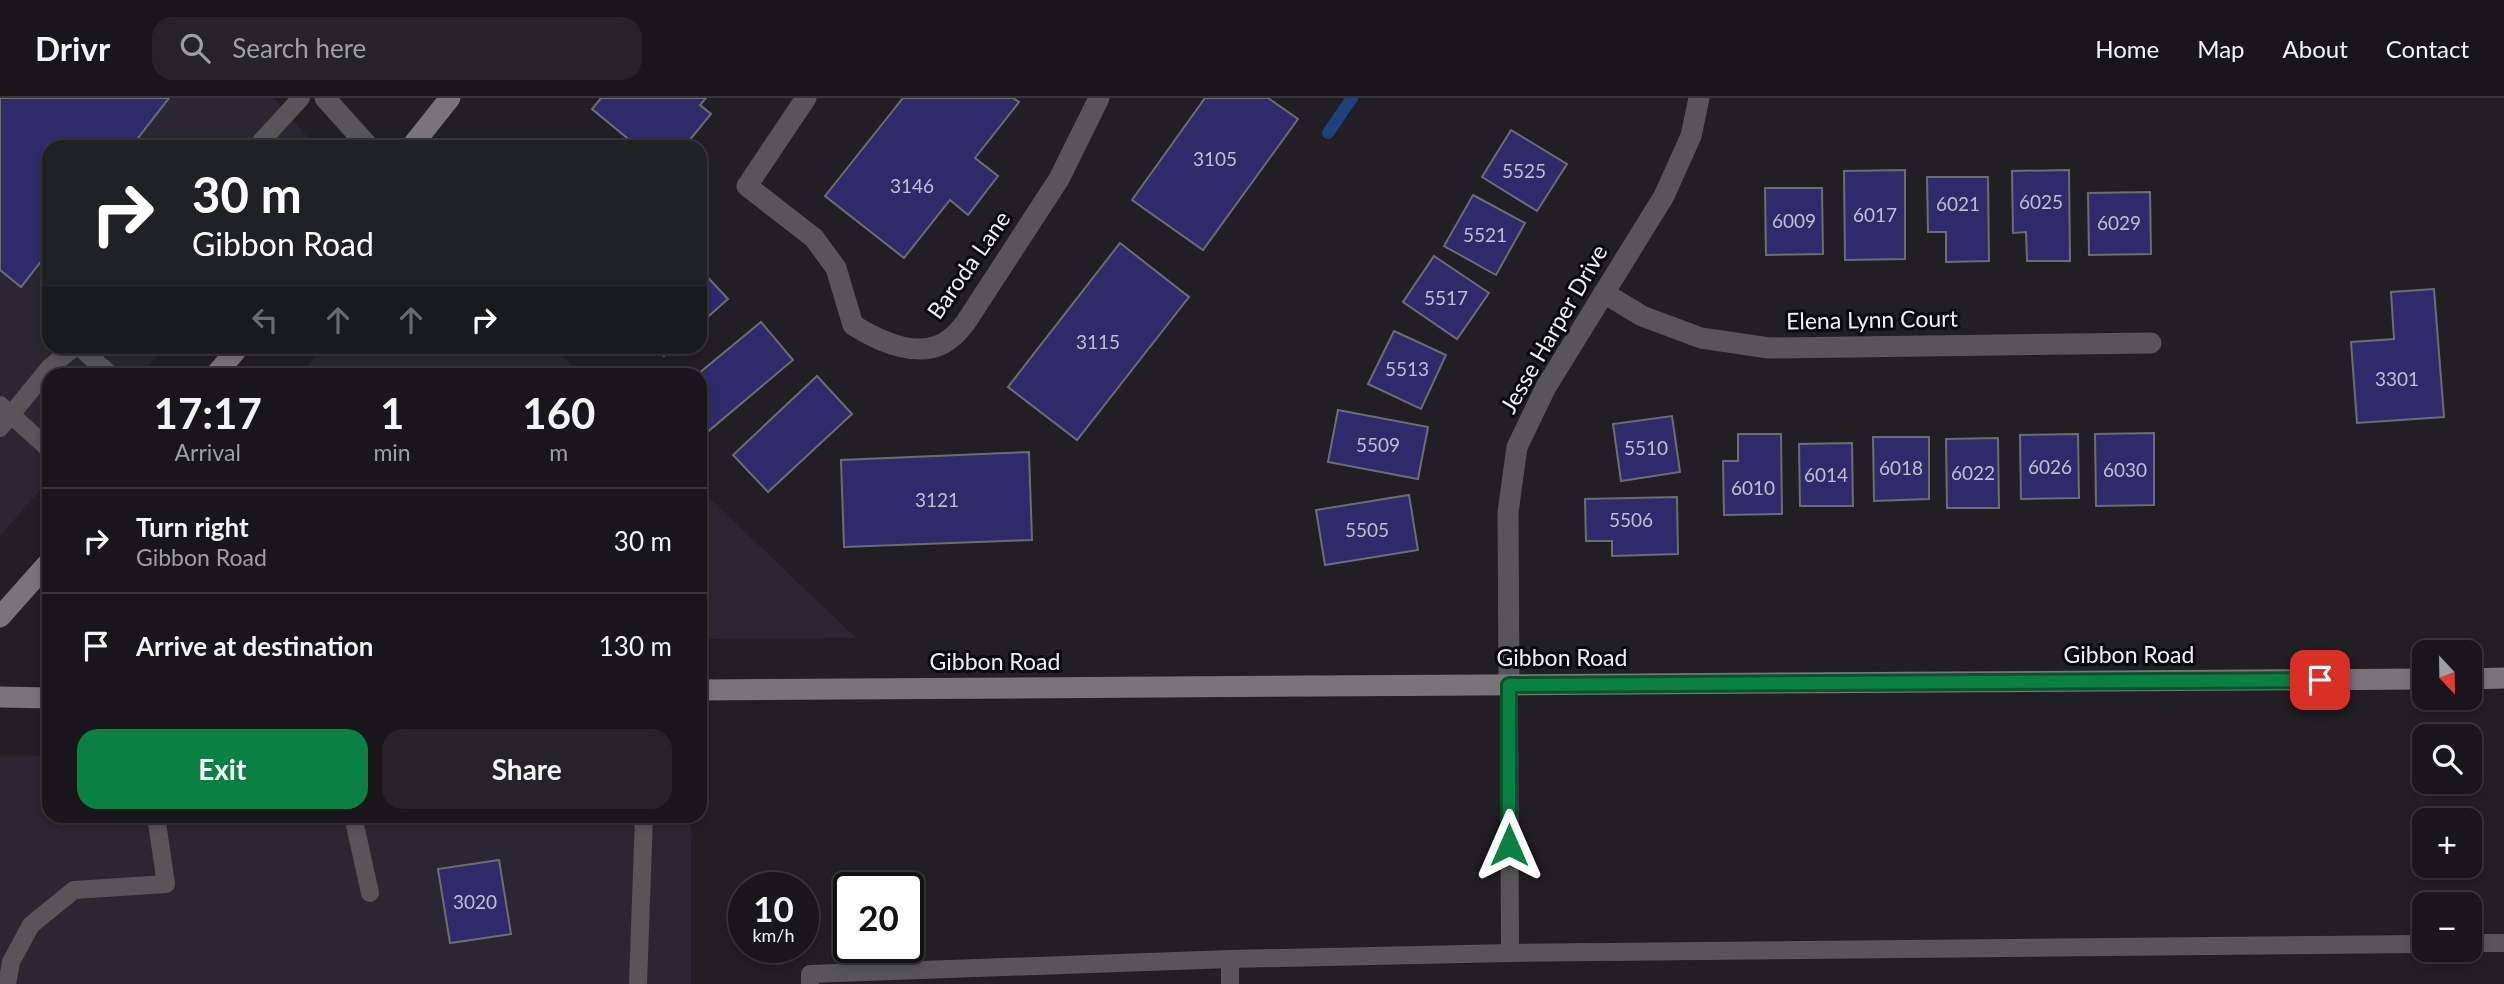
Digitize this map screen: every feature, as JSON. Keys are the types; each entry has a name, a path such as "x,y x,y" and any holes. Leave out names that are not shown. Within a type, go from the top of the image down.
{"main road":[{"path":"417,140 450,98"},
{"path":"221,368 233,354"},
{"path":"0,617 42,570"},
{"path":"2482,679 2504,678"},
{"name":"Gibbon Road","path":"707,690 2412,679"},
{"path":"0,697 42,698"}],"street":[{"path":"325,98 363,140"},
{"name":"Baroda Lane","path":"806,98 747,186 814,238 836,268 853,326 875,339 899,346 930,349 950,340 966,322 1059,179 1099,98"},
{"name":"Jesse Harper Drive","path":"1509,685 1508,512 1517,447 1546,387 1664,196 1691,136 1699,98"},
{"name":"Elena Lynn Court","path":"1604,293 1642,316 1700,338 1769,348 2151,343"}],"lane":[{"path":"262,140 300,98"},
{"path":"49,368 67,354"},
{"path":"86,354 103,368"},
{"path":"42,375 3,416 42,444"},
{"path":"1509,685 1510,953"},
{"path":"7,984 11,962 31,925 74,890 166,884 157,823"},
{"path":"355,823 370,893"},
{"path":"638,984 644,823"},
{"path":"2482,943 2504,943"},
{"path":"810,984 810,974 1230,959 1510,953 2412,944"},
{"path":"1230,959 1230,984"}],"shaded area":[{"path":"0,98 274,98 310,140 42,140 42,354 160,354 147,368 42,368 42,488 0,536"},
{"path":"318,354 560,354 575,368 305,368"},
{"path":"707,496 856,638 707,639"},
{"path":"0,756 42,756 42,823 691,823 691,984 0,984"}],"building":[{"path":"0,98 169,98 136,140 42,140 42,260 21,287 0,270"},
{"path":"601,98 706,98 700,105 711,114 690,140 630,140 592,109"},
{"path":"903,98 1013,98 1019,102 975,158 998,176 968,215 950,200 904,258 825,196"},
{"path":"1205,98 1268,98 1298,119 1203,250 1132,200"},
{"path":"1511,130 1567,164 1537,211 1482,177"},
{"path":"1905,170 1905,259 1845,260 1844,171"},
{"path":"2069,170 2070,261 2027,261 2026,232 2013,233 2012,171"},
{"path":"1927,177 1988,177 1989,261 1946,262 1946,232 1928,232"},
{"path":"1765,188 1822,188 1823,254 1766,255"},
{"path":"2150,192 2151,254 2089,255 2088,193"},
{"path":"1473,195 1525,223 1496,275 1444,246"},
{"path":"1120,243 1189,297 1077,440 1008,387"},
{"path":"1434,256 1489,293 1457,339 1403,302"},
{"path":"707,276 728,299 707,318"},
{"path":"2434,289 2444,417 2357,423 2351,342 2394,339 2391,292"},
{"path":"761,322 793,360 707,432 705,368"},
{"path":"1394,331 1446,355 1421,409 1368,384"},
{"path":"817,376 852,414 768,492 733,455"},
{"path":"1338,410 1428,427 1418,479 1328,462"},
{"path":"1672,416 1680,472 1621,481 1613,424"},
{"path":"2154,433 2154,505 2096,506 2095,434"},
{"path":"1738,434 1781,434 1782,514 1724,515 1723,461 1738,461"},
{"path":"2078,434 2079,498 2021,499 2020,435"},
{"path":"1873,437 1929,437 1929,499 1874,501"},
{"path":"1998,438 1999,508 1947,508 1946,439"},
{"path":"1852,443 1853,506 1800,506 1799,444"},
{"path":"1029,452 1032,540 844,547 841,460"},
{"path":"1409,495 1418,550 1325,565 1316,510"},
{"path":"1677,497 1678,554 1612,556 1612,541 1586,541 1585,499"},
{"path":"499,860 511,934 450,943 438,869"}],"waterway":[{"path":"1328,133 1352,98"}],"route":[{"path":"1509,845 1509,685 2320,680"}]}
